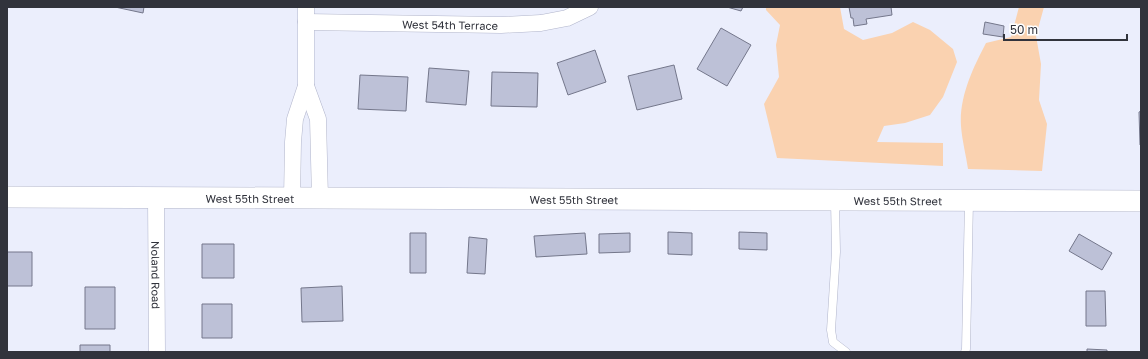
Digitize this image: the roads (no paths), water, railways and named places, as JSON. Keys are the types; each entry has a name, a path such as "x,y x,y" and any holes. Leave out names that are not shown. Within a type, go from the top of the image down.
{"street":[{"name":"West 54th Terrace","path":"306,15 493,25 541,23 567,18 590,7"},
{"path":"292,198 295,119 306,86 306,15"},
{"path":"306,86 318,119 320,198"},
{"name":"West 55th Street","path":"7,197 1141,201"},
{"name":"Noland Road","path":"156,198 157,352"}],"lane":[{"path":"835,200 836,252 830,330 833,342 846,352"},
{"path":"967,351 969,200"}]}
